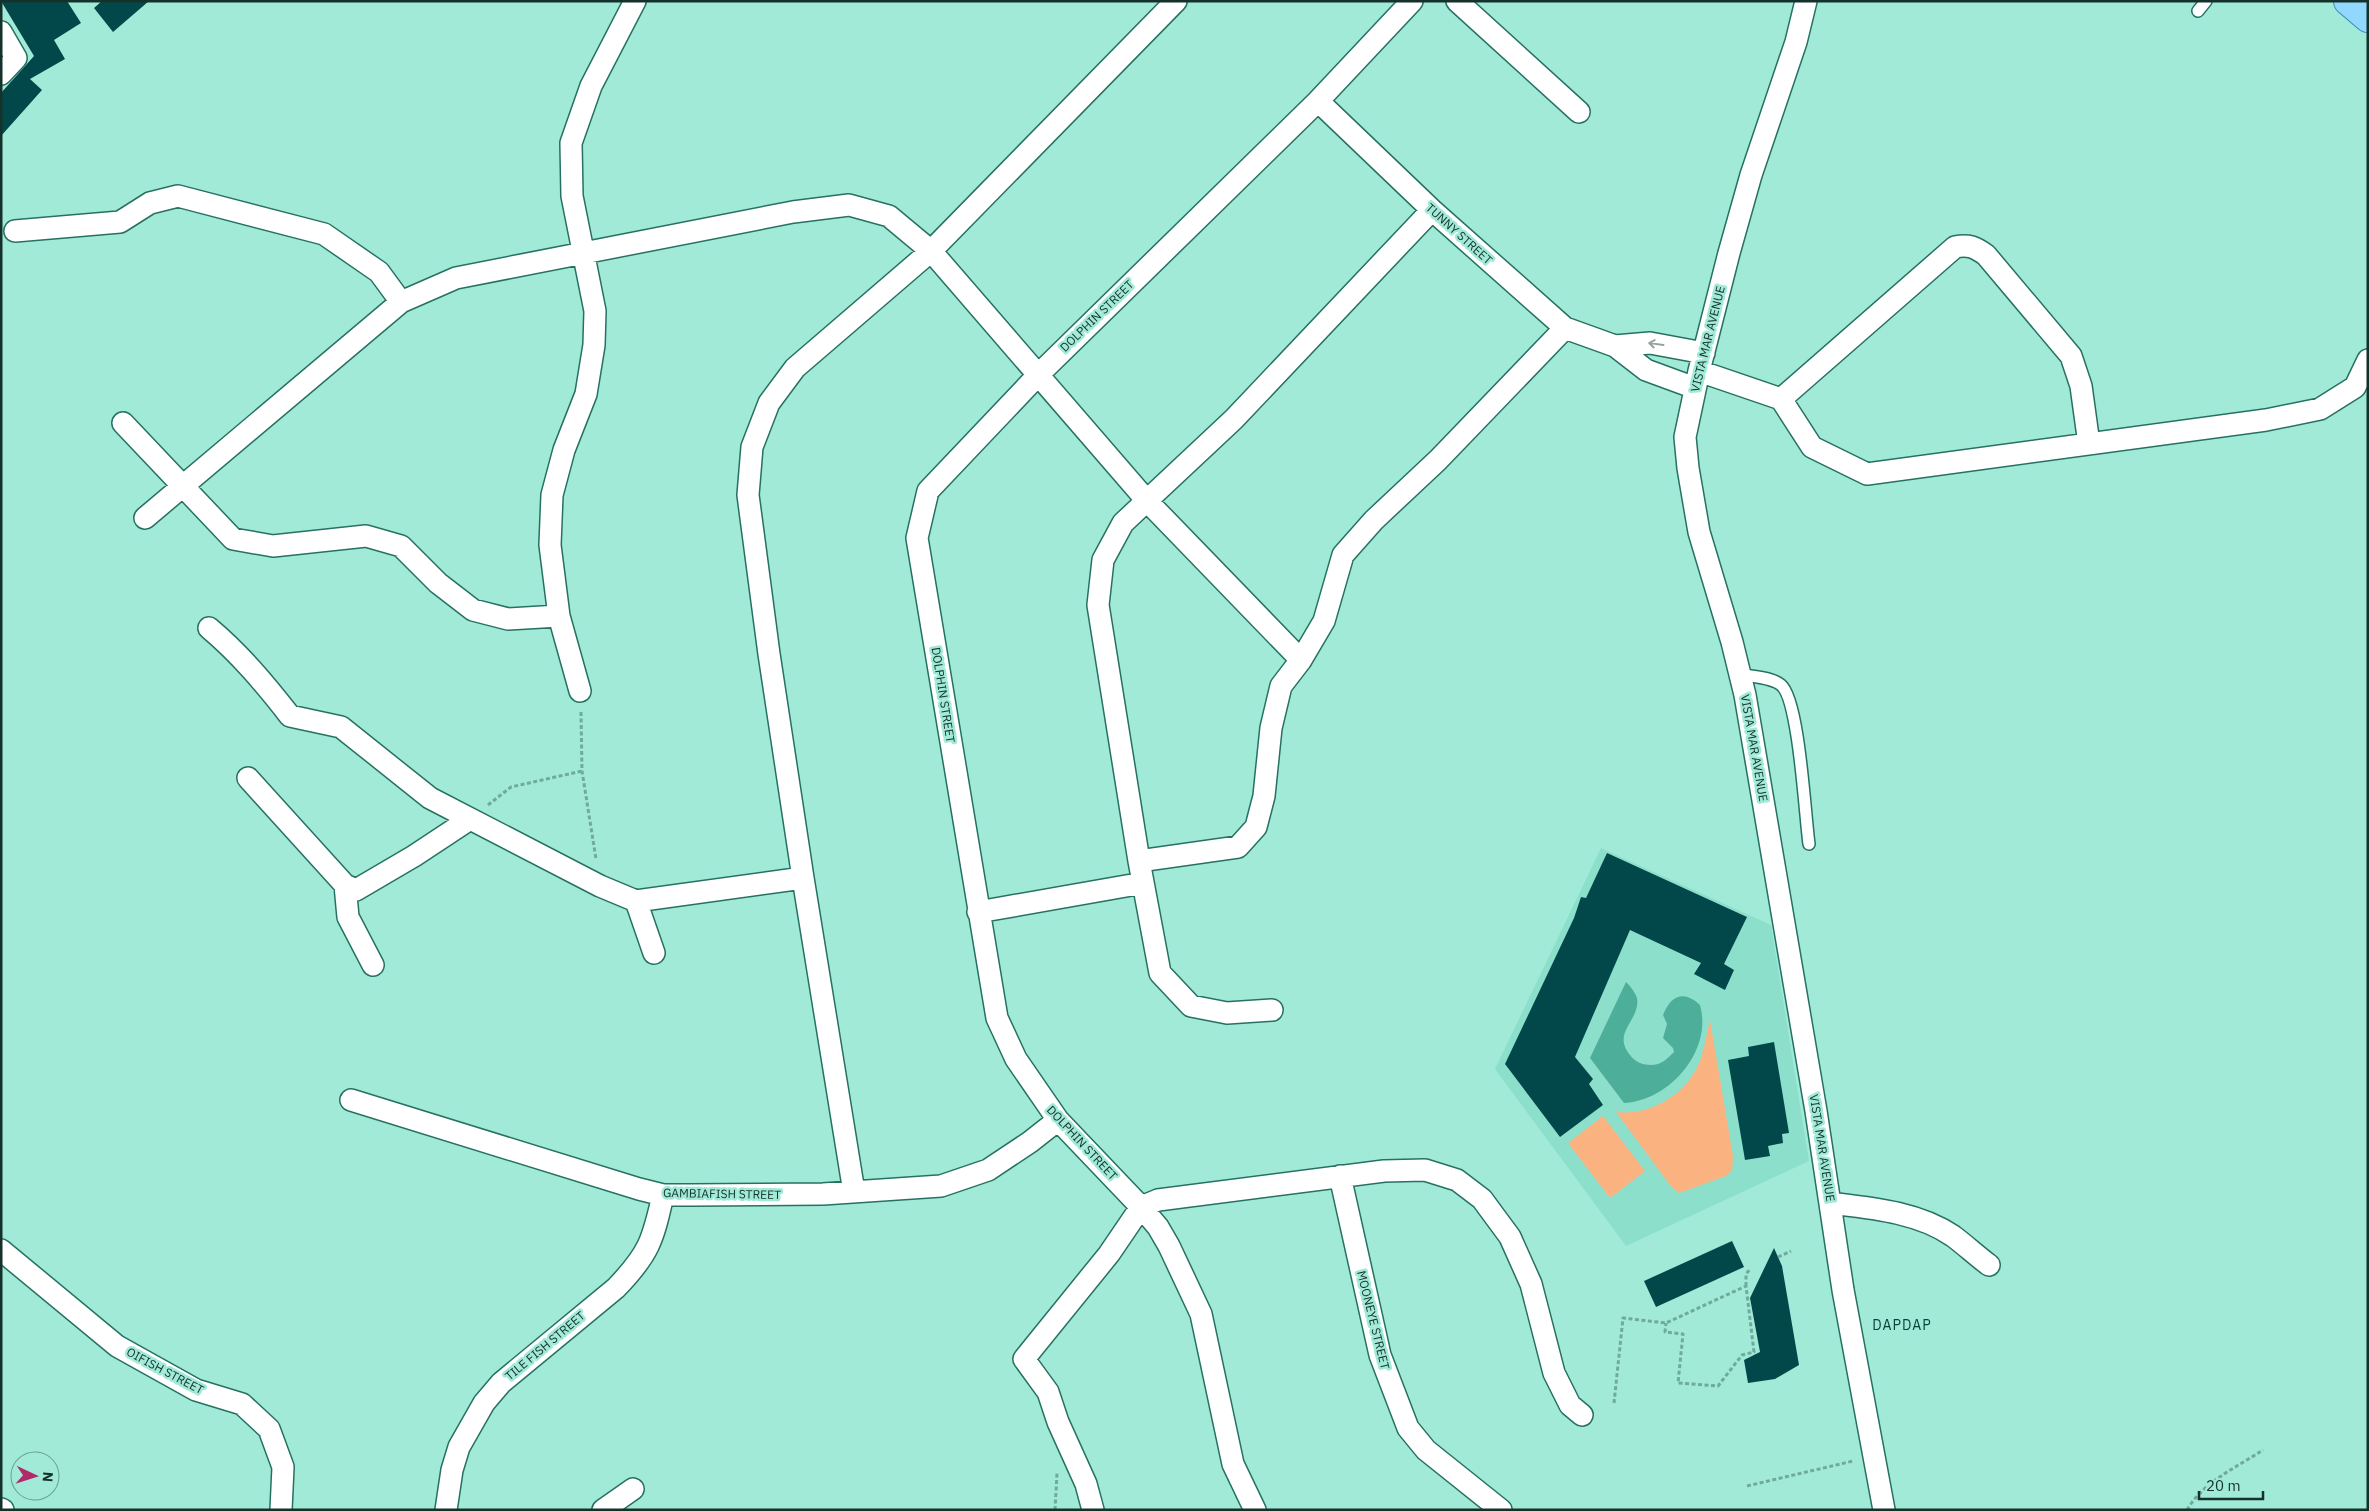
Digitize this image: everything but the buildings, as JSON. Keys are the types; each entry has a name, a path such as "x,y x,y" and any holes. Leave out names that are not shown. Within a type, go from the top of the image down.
{"main road":[{"path":"2348,1 2368,18"}],"street":[{"path":"580,691 559,616 550,545 552,495 564,450 586,394 594,345 595,310 572,196 571,143 591,86 635,1"},
{"path":"854,1192 802,878 769,654 748,495 752,447 768,403 795,368 931,251 1176,1"},
{"name":"DOLPHIN STREET","path":"1255,1510 1233,1464 1201,1314 1192,1292 1165,1240 1142,1207 1058,1120 1020,1066 1000,1025 993,997 978,912 917,538 928,491 1039,374 1318,101 1412,1"},
{"path":"1457,1 1579,112"},
{"name":"VISTA MAR AVENUE","path":"1806,1 1779,97 1751,175 1699,370 1686,437 1688,468 1706,560 1740,674 1830,1203 1843,1290 1884,1510"},
{"path":"1,32 16,58 1,74"},
{"name":"TUNNY STREET","path":"1318,101 1432,210 1564,328 1615,346 1646,370 1699,370"},
{"path":"15,231 120,222 150,203 178,196 324,234 379,272 401,302"},
{"path":"145,518 401,302 456,278 793,212 849,205 889,216 931,251 1148,502 1300,660"},
{"path":"1272,1010 1227,1013 1191,1006 1160,973 1142,883 1098,605 1103,560 1124,523 1234,419 1432,210"},
{"path":"1780,399 1955,248 1965,245 1976,247 1986,254 2071,356 2081,386 2089,444"},
{"path":"1139,861 1238,847 1256,827 1264,796 1271,728 1281,686 1300,660 1324,621 1343,555 1374,520 1438,460 1564,328"},
{"name":"TUNNY STREET","path":"1615,346 1650,343 1699,370"},
{"path":"1699,370 1780,399 1812,447 1867,474 2266,420 2320,410 2355,387 2368,360"},
{"path":"123,424 233,539 273,546 366,536 401,546 438,583 473,610 508,619 559,616"},
{"path":"209,628 247,662 290,716 342,727 430,798 600,886 636,901 802,878"},
{"path":"248,778 344,885 356,890 414,856 470,819"},
{"path":"978,912 1142,883"},
{"path":"344,885 348,917 373,965"},
{"path":"636,901 654,953"},
{"name":"GAMBIAFISH STREET","path":"351,1100 606,1179 663,1194 823,1194 941,1186 964,1180 988,1170 1030,1142 1058,1120"},
{"path":"1092,1510 1086,1484 1058,1422 1048,1392 1024,1359 1109,1254 1142,1207 1158,1200 1384,1171 1425,1170 1457,1180 1482,1199 1510,1237 1531,1284 1554,1373 1570,1405 1582,1415"},
{"name":"MOONEYE STREET","path":"1340,1176 1380,1355 1408,1428 1426,1450 1501,1510"},
{"name":"TILE FISH STREET","path":"446,1510 452,1470 459,1447 484,1403 501,1383 616,1288 632,1271 646,1252 655,1232 663,1194"},
{"path":"1830,1203 1865,1207 1921,1220 1952,1236 1989,1266"},
{"name":"OIFISH STREET","path":"1,1250 117,1346 196,1390 242,1404 269,1428 283,1467 281,1510"},
{"path":"603,1510 633,1489"}],"lane":[{"path":"2198,11 2206,1"},
{"path":"1740,674 1776,682 1789,694 1796,728 1809,844"}],"path":[{"path":"580,691 582,771 600,886"},
{"path":"470,819 511,787 582,771"},
{"path":"1778,1257 1791,1251"},
{"path":"1666,1322 1665,1332 1683,1334 1678,1383 1718,1386 1742,1355 1754,1352 1746,1286 1746,1274 1750,1270"},
{"path":"1614,1403 1623,1318 1666,1322 1746,1286"},
{"path":"2187,1510 2202,1491 2217,1479 2263,1450"},
{"path":"1747,1486 1873,1456"}],"shaded area":[{"path":"1601,848 1771,925 1809,1161 1626,1246 1495,1069"},
{"path":"1626,982 1637,998 1637,1006 1625,1033 1625,1047 1632,1057 1642,1064 1655,1065 1661,1063 1674,1052 1673,1048 1663,1038 1667,1024 1663,1015 1674,999 1683,996 1694,1000 1700,1005 1702,1022 1700,1039 1694,1055 1672,1083 1657,1093 1641,1100 1624,1103 1590,1058"},
{"path":"1710,1020 1733,1156 1732,1171 1726,1176 1679,1193 1670,1185 1616,1112 1643,1110 1656,1106 1678,1092 1688,1082 1701,1058"},
{"path":"1603,1116 1645,1171 1610,1198 1568,1143"}],"district":[{"name":"DAPDAP","path":"1902,1325"}]}
